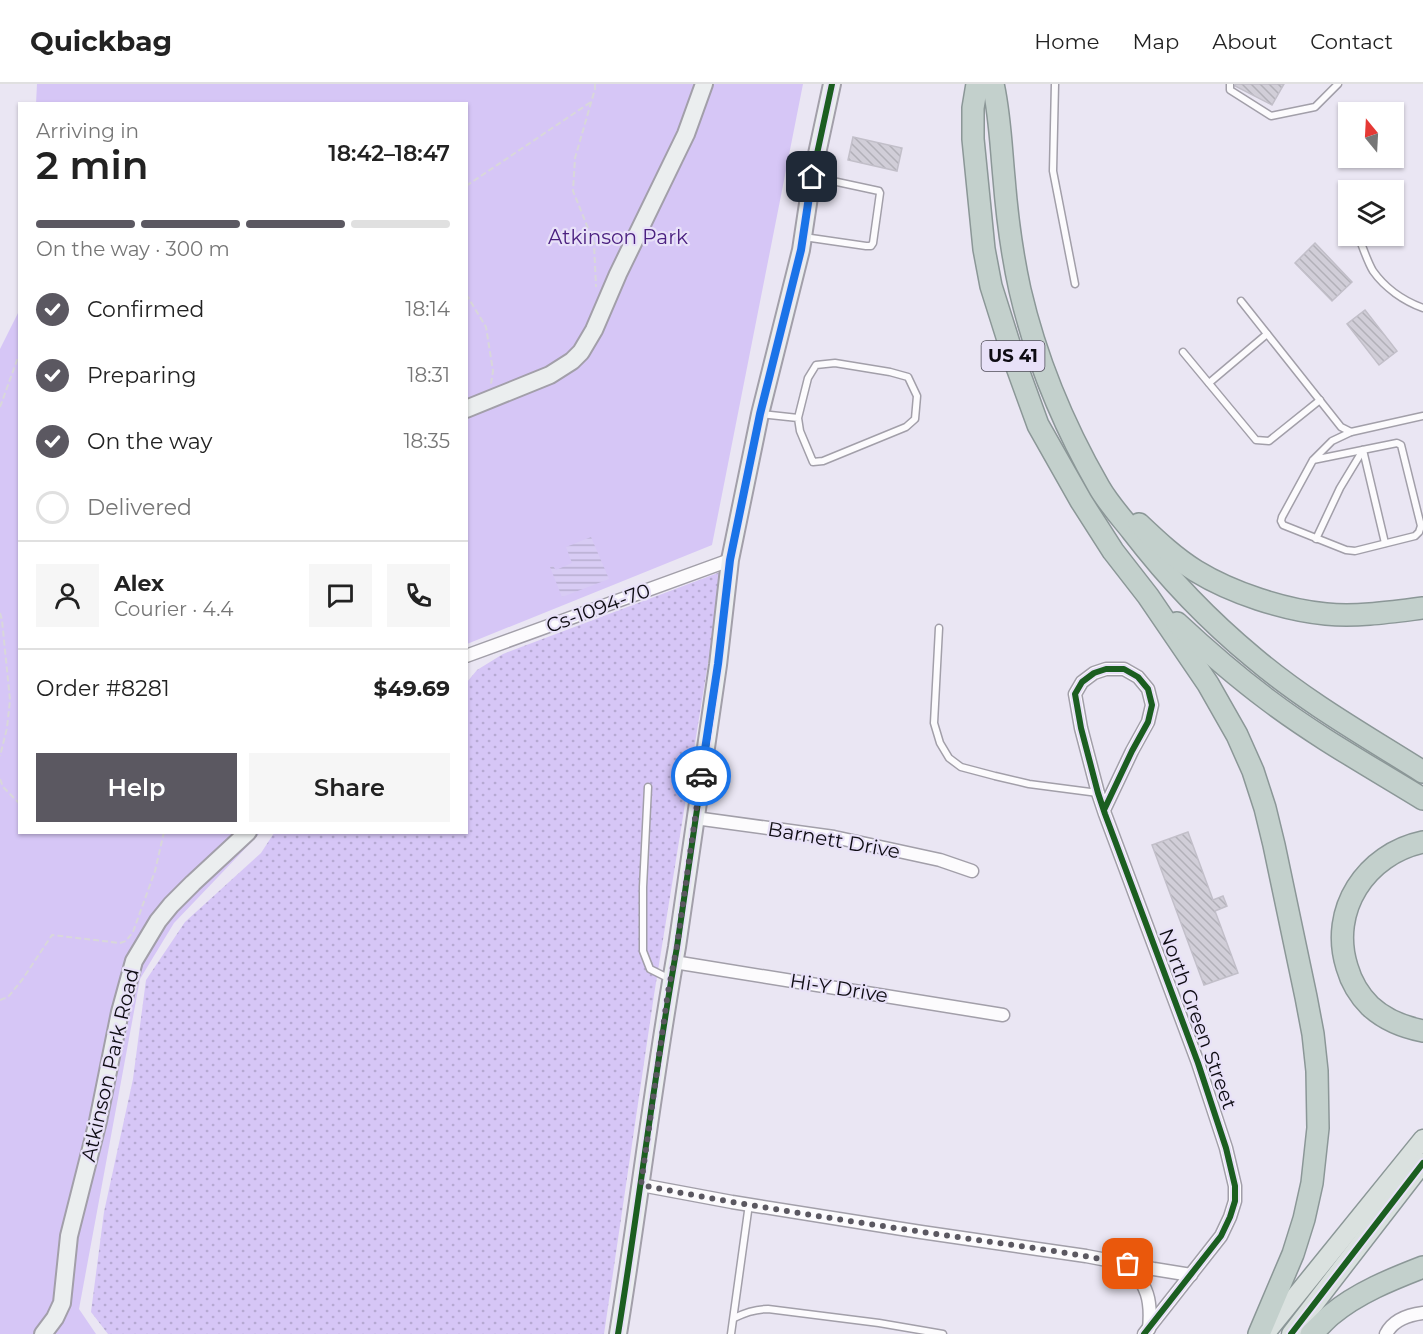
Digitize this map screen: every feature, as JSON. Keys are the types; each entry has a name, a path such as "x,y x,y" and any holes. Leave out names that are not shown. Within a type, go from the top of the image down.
{"highway":[{"name":"US 41","path":"977,84 973,108 973,139 984,249 991,286 1038,425 1081,501 1113,551 1148,596 1208,651 1269,701 1302,724 1423,800"},
{"name":"US 41","path":"993,84 1000,125 1005,189 1016,269 1029,323 1041,362 1059,407 1100,490 1188,598 1238,645 1291,687 1423,772"},
{"path":"1100,490 1171,554 1196,571 1223,585 1258,599 1293,609 1326,614 1356,615 1423,608"},
{"path":"1148,596 1208,684 1237,735 1253,771 1274,845 1313,1034 1319,1109 1312,1183 1293,1254 1259,1334"},
{"path":"1423,842 1397,850 1369,871 1356,888 1347,908 1342,940 1348,971 1357,990 1370,1006 1387,1019 1406,1028 1423,1031"},
{"path":"1311,1334 1332,1313 1362,1294 1393,1278 1423,1267"}],"main road":[{"path":"1265,1334 1423,1138"},
{"path":"1291,1334 1423,1163"}],"street":[{"path":"468,409 550,375 581,352 594,330 618,274 686,134 704,84"},
{"path":"618,1334 718,664 730,560 760,414 801,250 812,177 832,84"},
{"name":"Cs-1094-70","path":"468,655 730,560"},
{"name":"North Green Street","path":"1104,810 1148,722 1152,705 1148,689 1138,677 1124,669 1106,669 1094,673 1082,682 1075,694 1081,728 1098,793 1104,810 1198,1063 1226,1148 1234,1178 1235,1201 1221,1236 1146,1331"},
{"name":"Barnett Drive","path":"695,818 834,837 940,860 972,871"},
{"name":"Atkinson Park Road","path":"43,1334 55,1318 62,1303 69,1236 98,1121 120,1012 134,961 158,921 171,905 246,834"},
{"name":"Hi-Y Drive","path":"674,962 1003,1015"},
{"path":"641,1185 1191,1275"},
{"path":"1128,1264 1145,1288 1150,1314 1146,1331"},
{"path":"1386,1334 1391,1326 1400,1319 1423,1313"}],"lane":[{"path":"1055,84 1053,171 1075,284"},
{"path":"1230,84 1230,90 1271,116 1315,107 1338,84"},
{"path":"803,237 866,246 871,246 873,243 879,191 812,177"},
{"path":"1362,246 1372,269 1382,282 1400,297 1423,308"},
{"path":"1241,301 1341,427 1351,432"},
{"path":"1209,383 1267,333"},
{"path":"1183,351 1256,440 1269,441 1320,400"},
{"path":"835,363 908,377 917,396 915,419 906,427 824,461 813,462 800,431 798,418 808,378 816,365 835,363"},
{"path":"760,414 798,418"},
{"path":"1313,460 1397,443 1401,445 1421,526 1415,536 1355,551 1346,550 1282,525 1281,521 1313,460 1332,441 1351,432 1423,416"},
{"path":"1316,539 1340,488 1363,450"},
{"path":"1363,450 1386,543"},
{"path":"939,628 934,723 939,743 949,758 961,767 1006,779 1098,793"},
{"path":"648,787 643,887 643,951 650,969 671,980"},
{"path":"731,1334 749,1204"},
{"path":"734,1318 747,1311 768,1309 879,1323 943,1334"}],"path":[{"path":"595,84 575,158 573,191 594,243 596,293"},
{"path":"468,185 591,102"},
{"path":"468,297 486,327 493,371 488,401"},
{"path":"0,407 18,358"},
{"path":"0,614 10,700 7,728 0,756"},
{"path":"0,779 3,788 18,802"},
{"path":"0,1000 8,997 52,935 120,943 126,941 133,932 155,871 164,834"}],"green space":[{"name":"Atkinson Park","path":"37,84 803,84 712,545 468,644 468,102 36,102"},
{"path":"18,313 18,834 259,834 174,923 140,979 79,1309 96,1334 0,1334 0,349"},
{"path":"723,571 654,995 604,1334 108,1334 91,1312 104,1212 133,1079 146,980 185,922 261,853 273,834 468,834 468,681 477,670 503,654"}],"shaded area":[{"path":"591,537 609,579 562,597 550,567 553,566 556,570 572,563 566,547"}],"building":[{"path":"1236,84 1284,84 1272,105 1235,86"},
{"path":"853,137 902,148 897,171 848,160"},
{"path":"1315,243 1352,282 1332,301 1295,263"},
{"path":"1365,310 1397,351 1379,365 1347,324"},
{"path":"1188,832 1213,900 1223,896 1227,906 1215,911 1238,973 1204,985 1152,845"}],"cycle path":[{"path":"618,1334 718,665 730,560 760,414 801,250 812,177 832,84"},
{"path":"1104,810 1148,722 1152,705 1148,689 1138,677 1124,669 1106,669 1094,673 1082,682 1075,694 1081,728 1105,814 1198,1063 1226,1148 1235,1186 1235,1201 1221,1236 1144,1334"},
{"path":"1291,1334 1423,1163"}],"way so far":[{"path":"701,776 641,1185 732,1202 1128,1264"}],"route":[{"path":"701,776 718,664 730,560 760,414 801,250 812,177"}]}
